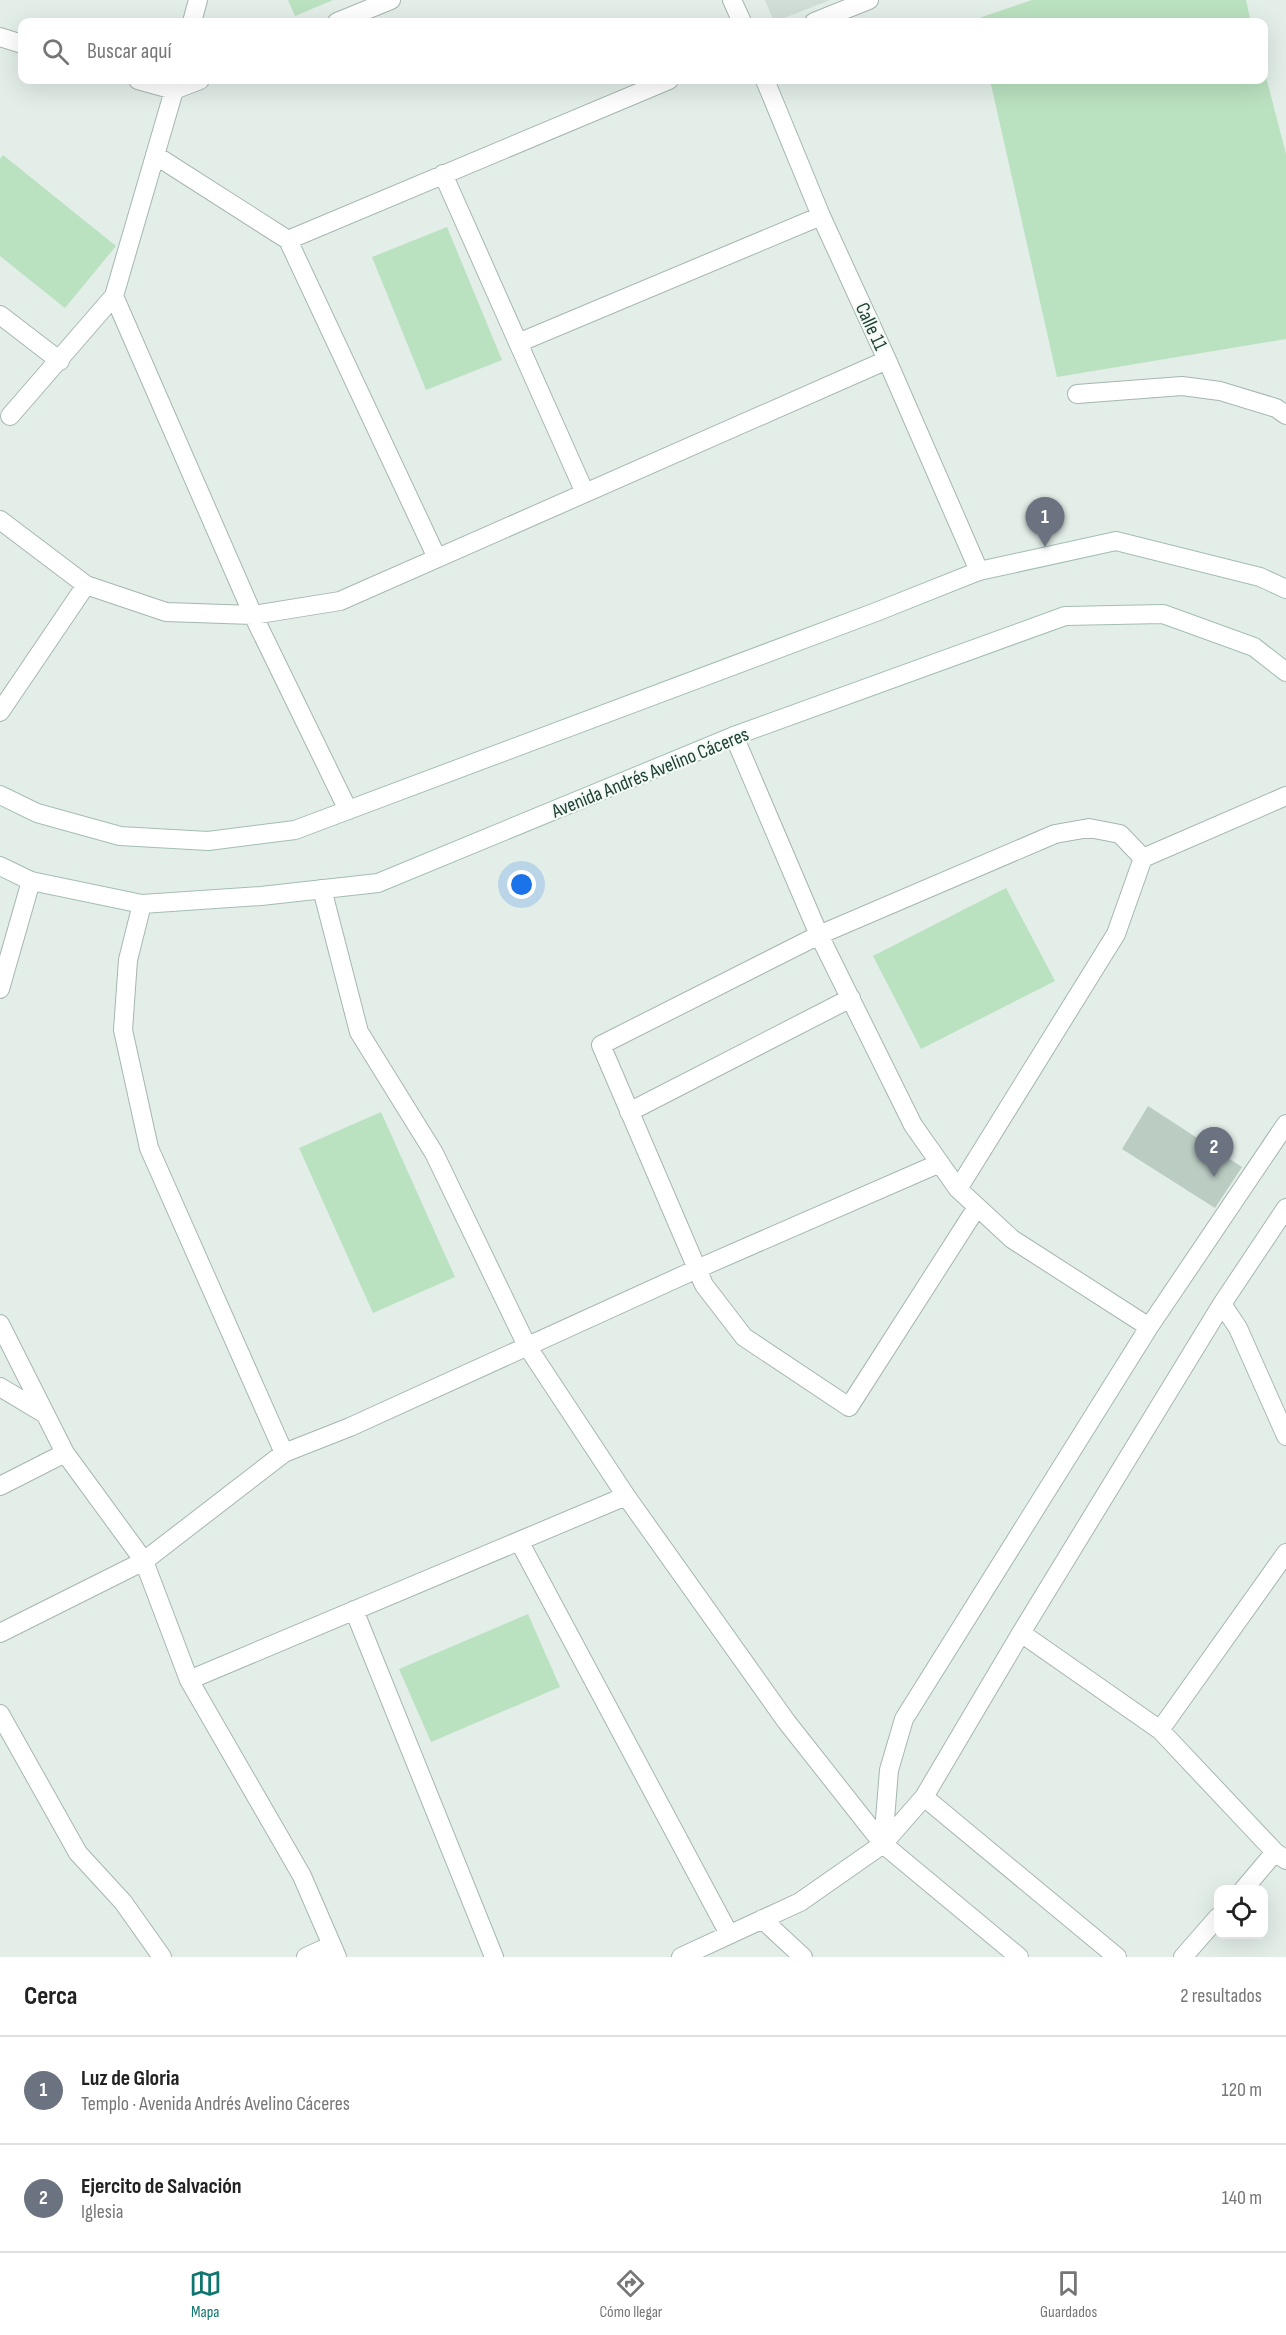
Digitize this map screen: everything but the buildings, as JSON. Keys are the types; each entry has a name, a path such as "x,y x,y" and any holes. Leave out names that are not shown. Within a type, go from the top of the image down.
{"street":[{"path":"193,18 198,0"},
{"path":"347,18 391,0"},
{"path":"732,0 740,18"},
{"path":"824,18 869,0"},
{"path":"0,37 18,43"},
{"path":"288,240 659,84"},
{"name":"Calle 11","path":"767,84 821,216 979,571"},
{"path":"10,416 114,296 175,85"},
{"path":"155,155 288,240 437,558"},
{"path":"443,174 585,493"},
{"path":"518,343 821,216"},
{"path":"114,296 253,615 348,810"},
{"path":"0,315 60,361"},
{"path":"0,520 86,585 166,612 253,615 340,601 887,360"},
{"path":"1077,394 1182,386 1220,391 1283,408"},
{"path":"0,795 37,813 120,837 208,841 295,830 979,571 1116,541 1260,577 1286,589"},
{"path":"0,712 86,585"},
{"name":"Avenida Andrés Avelino Cáceres","path":"0,866 31,881 142,904 378,884 734,736 1065,616 1163,614 1254,647 1286,672"},
{"path":"734,736 819,935 914,1125 958,1189 1012,1239 1149,1327"},
{"path":"958,1189 1116,934 1143,858 1286,796"},
{"path":"977,1207 849,1407 744,1337 704,1285 601,1045 819,935 1055,834 1089,828 1120,834 1143,858"},
{"path":"0,989 31,881"},
{"path":"322,889 359,1032 434,1153 527,1346 626,1496 786,1721 883,1844 1019,1957"},
{"path":"142,904 128,960 123,1030 149,1148 284,1453"},
{"path":"629,1112 851,998"},
{"path":"883,1844 889,1770 904,1719 1149,1327 1286,1124"},
{"path":"0,1633 144,1562 284,1453 350,1427 697,1269 940,1163"},
{"path":"681,1957 800,1902 883,1844 924,1797 1021,1633 1222,1304 1286,1208"},
{"path":"1222,1304 1238,1328 1286,1436"},
{"path":"0,1324 64,1454 144,1562 189,1680 302,1876 334,1951 306,1957"},
{"path":"0,1387 45,1415"},
{"path":"0,1486 64,1454"},
{"path":"189,1680 626,1496"},
{"path":"519,1541 729,1934"},
{"path":"1160,1730 1286,1553"},
{"path":"354,1610 494,1957"},
{"path":"1021,1633 1160,1730 1281,1856 1249,1885"},
{"path":"0,1714 78,1853 123,1902 162,1957"},
{"path":"924,1797 1117,1957"},
{"path":"762,1919 803,1957"},
{"path":"1183,1957 1214,1922"}],"shaded area":[{"path":"765,0 830,0 784,18 772,18"}],"green space":[{"path":"288,0 333,0 295,16"},
{"path":"1032,0 1246,0 1250,18 979,18"},
{"path":"991,84 1268,84 1286,154 1286,339 1057,377"},
{"path":"3,155 116,246 65,308 0,256 0,159"},
{"path":"447,227 502,360 426,390 372,257"},
{"path":"1006,888 1055,981 921,1049 873,956"},
{"path":"381,1112 455,1277 373,1313 299,1148"},
{"path":"528,1614 560,1687 431,1742 399,1669"}],"place":[{"name":"Luz de Gloria","path":"1045,547"},
{"name":"Ejercito de Salvación","path":"1214,1177"}]}
